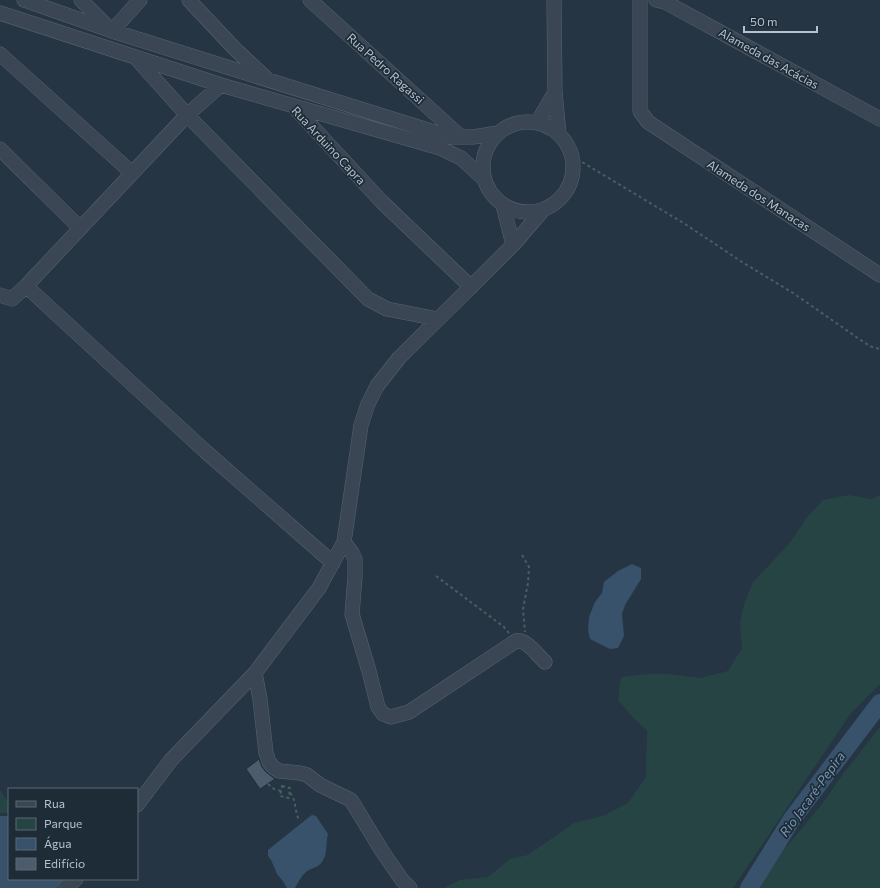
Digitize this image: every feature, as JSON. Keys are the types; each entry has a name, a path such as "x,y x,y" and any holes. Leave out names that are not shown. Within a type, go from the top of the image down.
{"street":[{"path":"24,0 112,31 450,137 473,137 498,133"},
{"path":"81,0 112,31 187,115 368,299 388,309 438,319"},
{"path":"112,31 140,0"},
{"name":"Rua Arduino Capra","path":"189,0 234,48 270,81 382,202 471,287"},
{"name":"Rua Pedro Ragassi","path":"310,0 461,137"},
{"path":"554,0 555,92 559,134"},
{"name":"Alameda dos Manacas","path":"640,0 640,111 648,122 880,275"},
{"name":"Alameda das Acácias","path":"656,0 665,2 880,119"},
{"path":"0,13 221,86 440,148 461,158 484,179 492,194 504,205 519,212 536,212 544,210"},
{"path":"223,66 229,60 234,48"},
{"path":"0,54 132,173"},
{"path":"0,295 12,299 26,286 187,115 221,86"},
{"path":"537,123 555,92"},
{"path":"138,804 171,760 255,672 319,588 344,542 361,425 376,386 399,358 513,245 544,210 558,201 568,188 573,172 572,156 569,148 559,134 549,127 537,123 521,122 505,128 498,133 488,146 483,166 484,179"},
{"path":"0,149 80,228"},
{"path":"504,205 513,245"},
{"path":"26,286 205,451 333,563"},
{"path":"344,542 355,559 352,614 378,707 382,714 391,717 410,712 521,642 545,662"},
{"path":"255,672 260,699 266,753 269,762 279,771 307,775 320,786 351,800 382,851 402,880 410,888"},
{"path":"65,888 75,880"}],"path":[{"path":"572,156 685,224 742,262 793,293 865,343 880,349"},
{"path":"521,642 523,609 528,583 529,567 522,555"},
{"path":"436,576 504,627 521,642"},
{"path":"268,784 274,789 282,790"},
{"path":"290,793 289,798 280,796 282,786 290,788 297,817 300,821"}],"green space":[{"path":"849,495 871,499 880,495 880,684 851,713 733,888 444,888 460,880 488,877 510,859 528,855 574,823 603,816 628,803 646,777 647,730 635,720 618,700 621,677 648,674 669,674 700,678 728,671 742,648 740,624 744,604 753,582 789,544 808,516 823,500"},
{"path":"880,727 880,888 760,888 767,870 822,804 843,774"},
{"path":"0,790 8,802 8,813 0,813"}],"water":[{"path":"632,564 641,568 641,579 625,605 622,614 624,636 618,648 610,649 590,639 588,630 589,617 595,602 602,593 604,582 618,571"},
{"path":"312,815 316,816 328,834 325,856 319,865 304,874 295,888 287,888 277,874 268,856 268,850"},
{"path":"0,816 8,816 8,880 64,880 56,888 0,888"}],"building":[{"path":"259,759 266,772 275,779 260,789 246,769"}],"waterway":[{"name":"Rio Jacaré-Pepira","path":"749,888 792,819 880,703"}]}
